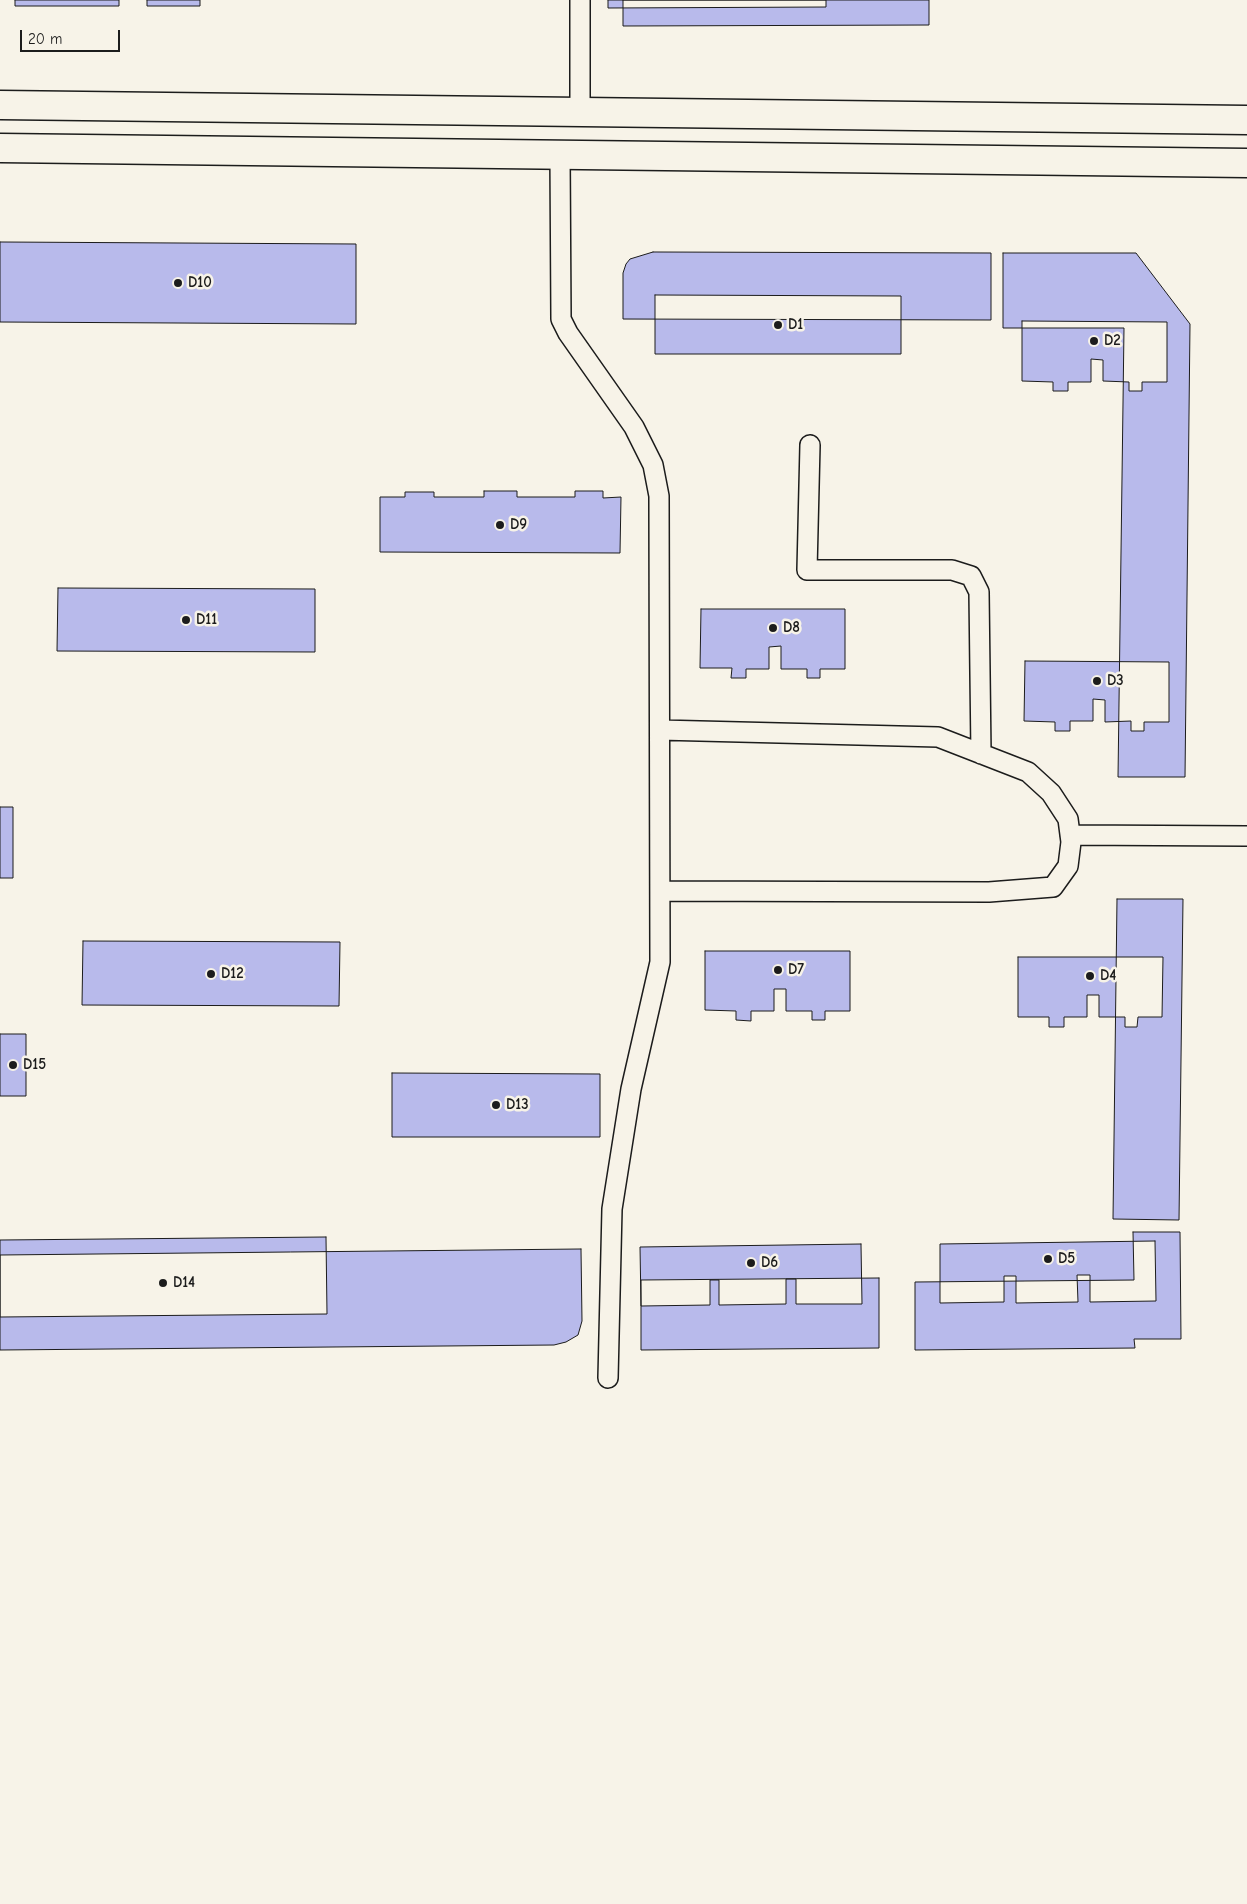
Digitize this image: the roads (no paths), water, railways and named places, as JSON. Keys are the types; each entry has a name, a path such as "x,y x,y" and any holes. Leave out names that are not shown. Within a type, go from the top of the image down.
{"street":[{"path":"0,105 1247,120"},
{"path":"0,148 1247,163"}],"lane":[{"path":"580,0 580,112"},
{"path":"560,155 561,319 568,333 634,427 653,465 658,496 660,962 631,1089 612,1209 608,1378"},
{"path":"810,445 807,570 952,570 970,576 979,592 981,754"},
{"path":"660,730 938,738 1028,772 1051,793 1068,819 1070,835 1068,866 1053,887 988,892 660,891"},
{"path":"1070,835 1247,836"}],"place":[{"name":"D10","path":"178,283"},
{"name":"D1","path":"778,325"},
{"name":"D2","path":"1094,341"},
{"name":"D9","path":"500,525"},
{"name":"D11","path":"186,620"},
{"name":"D8","path":"773,628"},
{"name":"D3","path":"1097,681"},
{"name":"D7","path":"778,970"},
{"name":"D12","path":"211,974"},
{"name":"D4","path":"1090,976"},
{"name":"D15","path":"13,1065"},
{"name":"D13","path":"496,1105"},
{"name":"D5","path":"1048,1259"},
{"name":"D6","path":"751,1263"},
{"name":"D14","path":"163,1283"}]}
